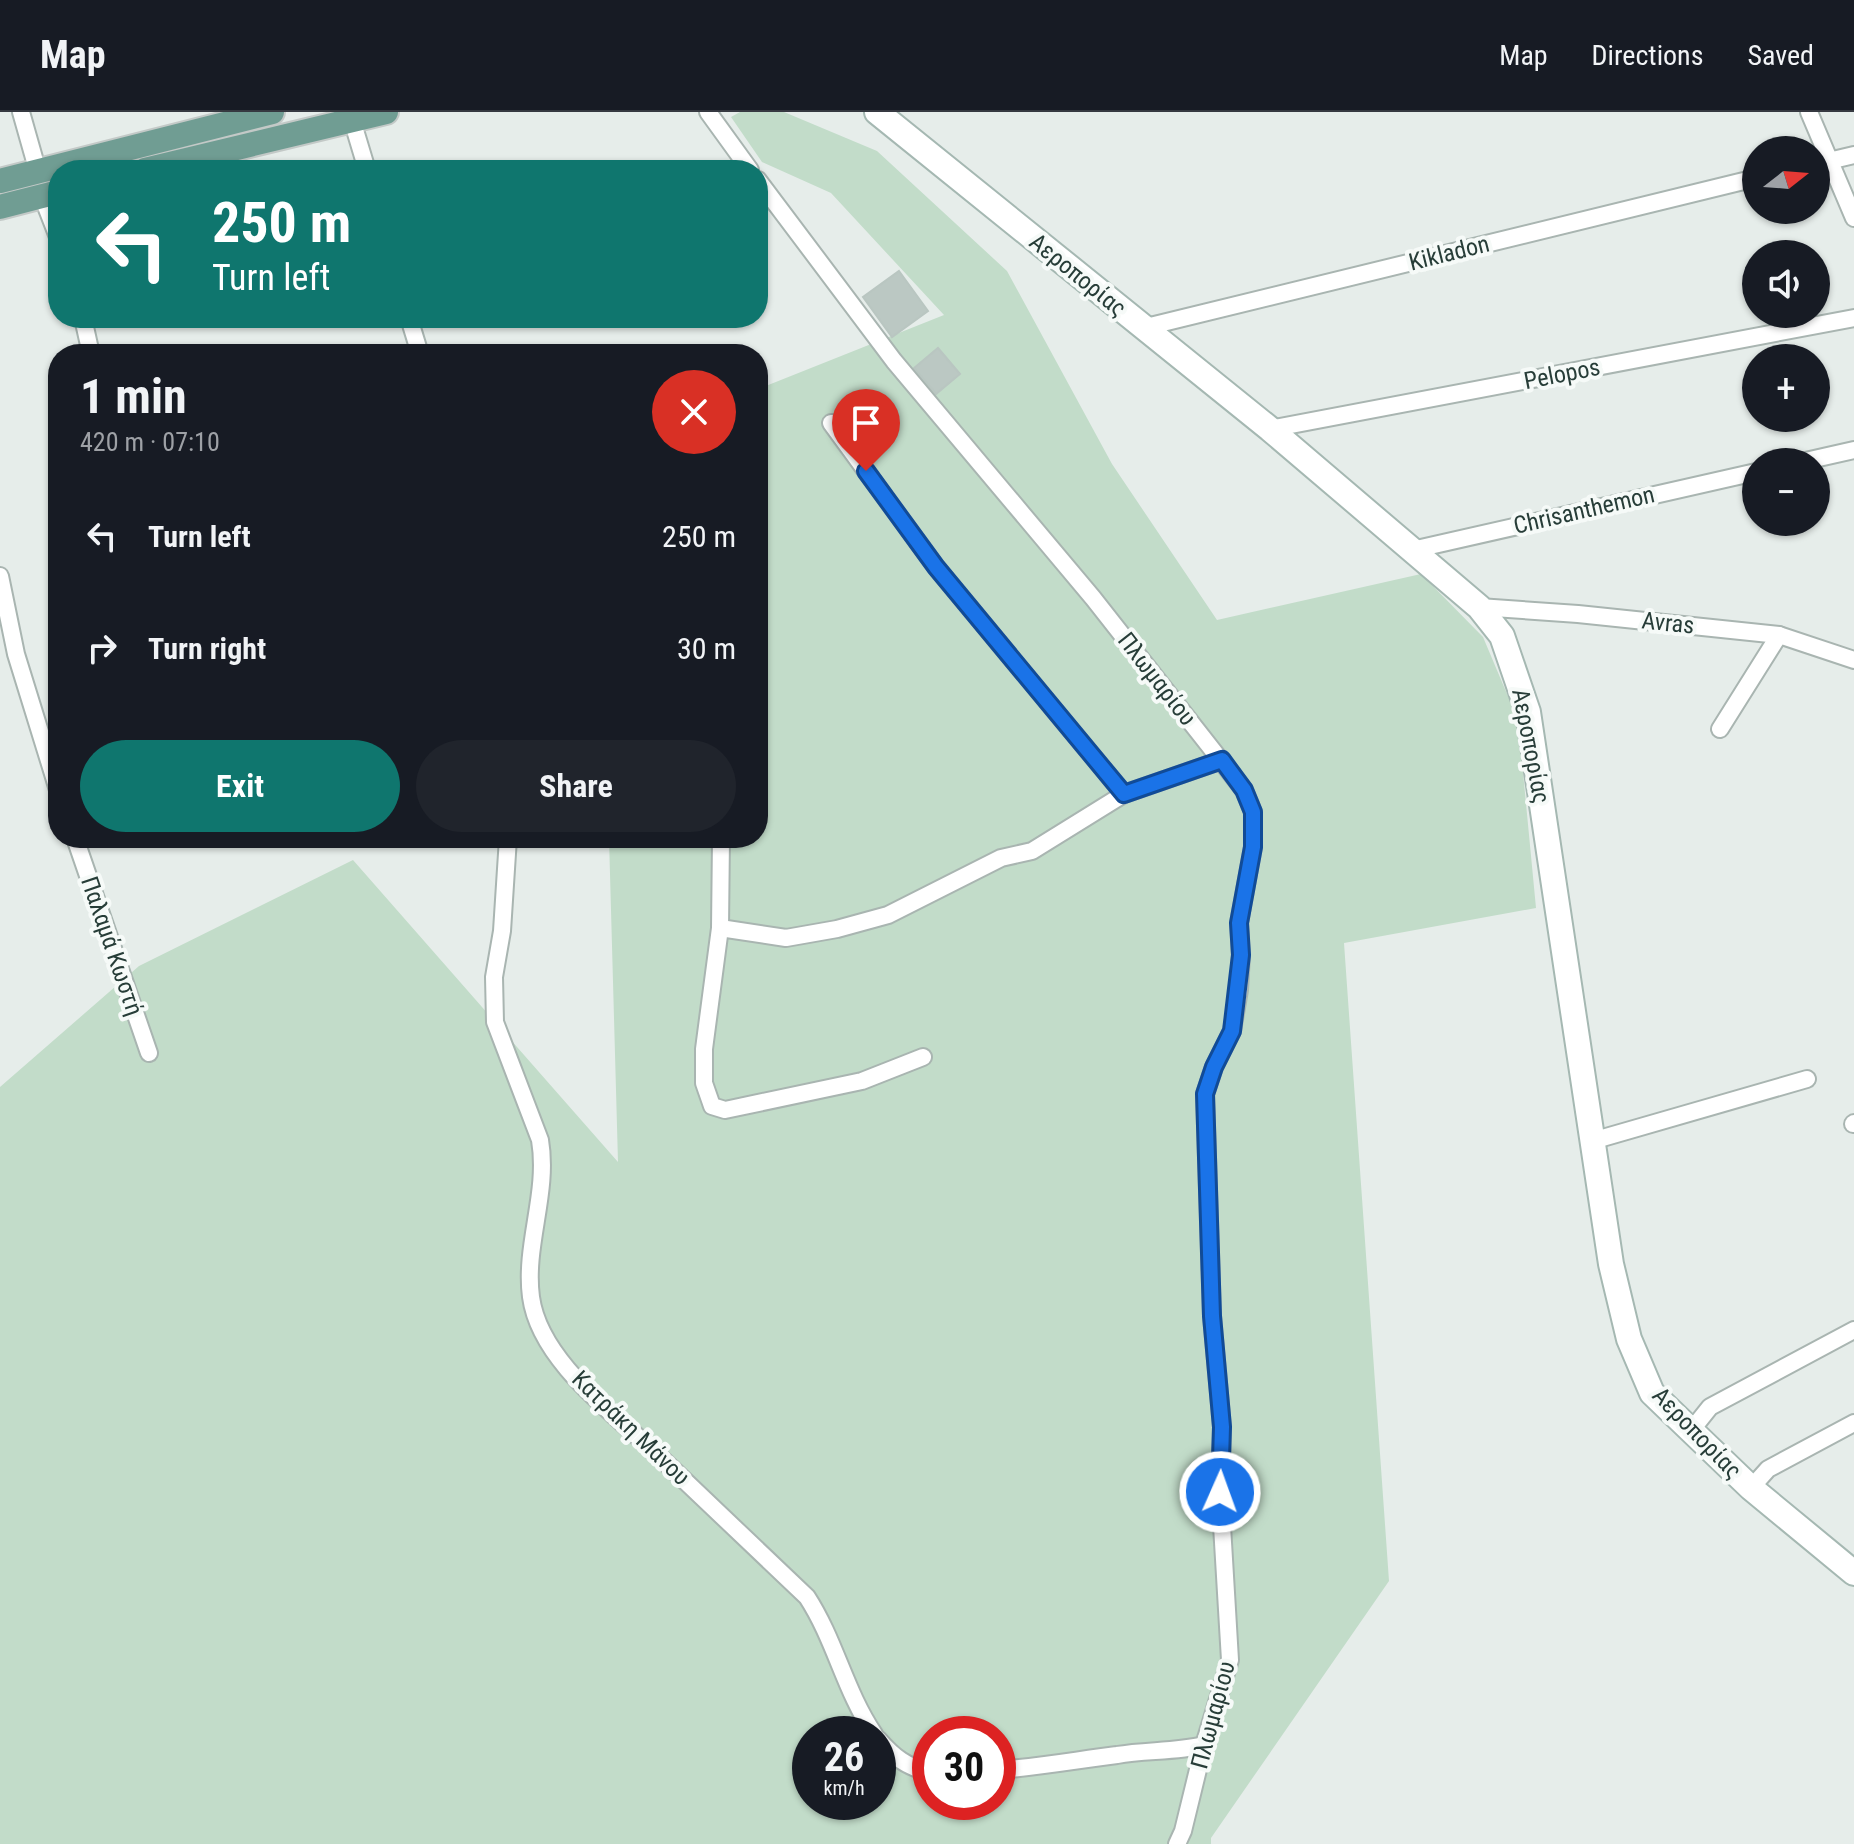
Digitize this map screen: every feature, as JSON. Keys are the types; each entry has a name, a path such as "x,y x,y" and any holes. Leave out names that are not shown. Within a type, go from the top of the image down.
{"main road":[{"path":"127,160 272,112"},
{"path":"186,160 386,112"},
{"path":"0,181 46,187"},
{"path":"0,207 46,187"}],"street":[{"path":"21,112 46,187"},
{"path":"708,112 743,160"},
{"name":"Αεροπορίας","path":"877,112 1270,429 1479,607 1502,636 1528,712 1611,1264 1629,1339 1652,1393 1751,1488 1854,1573"},
{"path":"1809,112 1816,136"},
{"path":"352,120 364,160"},
{"path":"1830,161 1854,155"},
{"path":"1830,173 1854,218"},
{"name":"Kikladon","path":"1142,328 1742,181"},
{"name":"Πλωμαρίου","path":"768,193 894,361 1093,598 1222,760 1244,790 1253,812 1253,847 1239,923 1241,955 1232,1031 1205,1094 1212,1316 1222,1427 1220,1492 1230,1660 1177,1844"},
{"name":"Pelopos","path":"1270,429 1854,318"},
{"path":"831,423 936,567 1124,794"},
{"path":"1830,455 1854,450"},
{"name":"Chrisanthemon","path":"1412,550 1742,475"},
{"path":"0,576 16,654 48,758"},
{"name":"Avras","path":"1479,607 1779,635 1854,660"},
{"path":"1720,729 1779,635"},
{"path":"720,928 786,938 837,929 888,915 1001,858 1032,851 1124,794 1222,760"},
{"name":"Παλαμά Κωστή","path":"78,848 149,1053"},
{"name":"Κατράκη Μάνου","path":"507,848 502,931 493,1001 499,1034 540,1140 543,1161 530,1268 531,1299 542,1328 557,1356 587,1391 807,1597 820,1617 847,1686 864,1716"},
{"path":"721,848 720,928 704,1049 704,1083 712,1106 725,1110 862,1081 923,1057"},
{"path":"1592,1141 1807,1079"},
{"path":"1690,1432 1710,1407 1854,1330"},
{"path":"1751,1488 1768,1469 1854,1423"},
{"path":"1016,1769 1204,1745"}],"green space":[{"path":"740,112 784,112 877,151 1007,271 1112,464 1217,620 1421,574 1483,637 1518,720 1536,908 1344,943 1389,1581 1211,1838 1211,1844 0,1844 0,1087 139,966 353,860 618,1162 609,848 768,848 768,385 944,315 831,193 768,165 768,160 761,160 731,117"}],"building":[{"path":"899,271 928,311 892,337 863,297"},
{"path":"938,348 960,374 936,394 914,368"}],"route":[{"path":"866,471 936,567 1124,794 1222,760 1244,790 1253,812 1253,847 1239,923 1239,990 1232,1031 1205,1094 1212,1316 1222,1427 1220,1492"}]}
